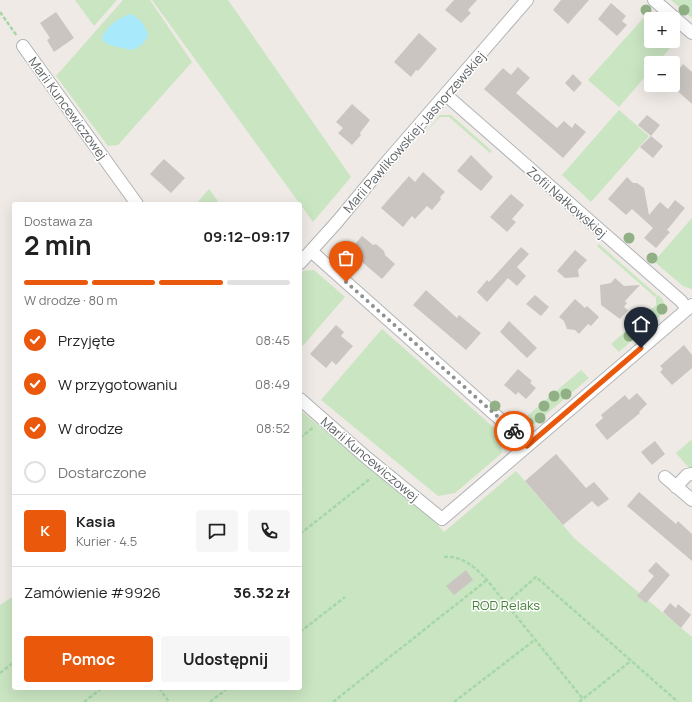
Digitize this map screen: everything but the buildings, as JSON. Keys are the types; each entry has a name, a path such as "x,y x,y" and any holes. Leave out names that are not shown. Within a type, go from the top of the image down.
{"street":[{"name":"Marii Pawlikowskiej-Jasnorzewskiej","path":"302,261 527,0"},
{"path":"654,0 692,33"},
{"name":"Marii Kuncewiczowej","path":"23,46 136,202"},
{"name":"Zofii Nałkowskiej","path":"446,95 681,301 690,307"},
{"path":"311,251 510,428 527,446 690,307"},
{"name":"Marii Kuncewiczowej","path":"302,400 367,458 442,519 527,446"},
{"path":"676,487 687,475 692,474"},
{"path":"665,477 692,500"}],"path":[{"name":"Marii Kuncewiczowej","path":"0,12 23,46"},
{"path":"302,436 314,426"},
{"path":"302,532 374,475"},
{"path":"444,557 453,556 479,571 536,639 583,699"},
{"path":"506,604 536,577 678,702"},
{"path":"333,702 487,580"},
{"path":"302,630 345,597"},
{"path":"454,702 536,639"},
{"path":"579,702 631,661"},
{"path":"0,673 12,664"},
{"path":"84,702 99,690"},
{"path":"160,690 169,702"},
{"path":"210,702 225,690"}],"green space":[{"path":"75,0 117,0 94,26"},
{"path":"123,0 150,0 192,62 118,145 108,146 56,76"},
{"path":"152,0 228,0 351,177 313,222 302,207 302,202 298,202"},
{"path":"671,0 692,0 692,18"},
{"path":"644,17 644,48 670,48 663,56 644,56 644,78 619,107 588,80"},
{"path":"619,110 649,136 591,202 562,175"},
{"path":"440,115 451,115 492,151 490,153 449,117 440,117 425,133"},
{"path":"209,189 219,202 198,202"},
{"path":"692,218 691,289 683,286 650,258 651,256 655,259 657,258"},
{"path":"599,244 657,295 655,297 597,246"},
{"path":"314,270 345,297 302,347 302,272"},
{"path":"658,295 662,299 665,307 662,314 651,324 642,318 656,305 656,297"},
{"path":"382,329 500,433 502,453 455,493 438,496 321,400"},
{"path":"627,330 636,337 619,352 611,344"},
{"path":"581,370 589,378 536,423 526,425 517,417 526,417"},
{"name":"ROD Relaks","path":"302,412 433,520 444,532 516,471 575,539 692,637 692,702 0,702 0,605 12,597 12,690 302,690"},
{"path":"692,439 692,469 689,468 676,453"}],"water":[{"path":"132,14 141,21 148,33 148,36 143,43 132,50 112,46 103,41 102,37 104,33 111,25 118,19"}],"way so far":[{"path":"346,282 514,431"}],"route":[{"path":"514,431 527,446 641,348"}]}
